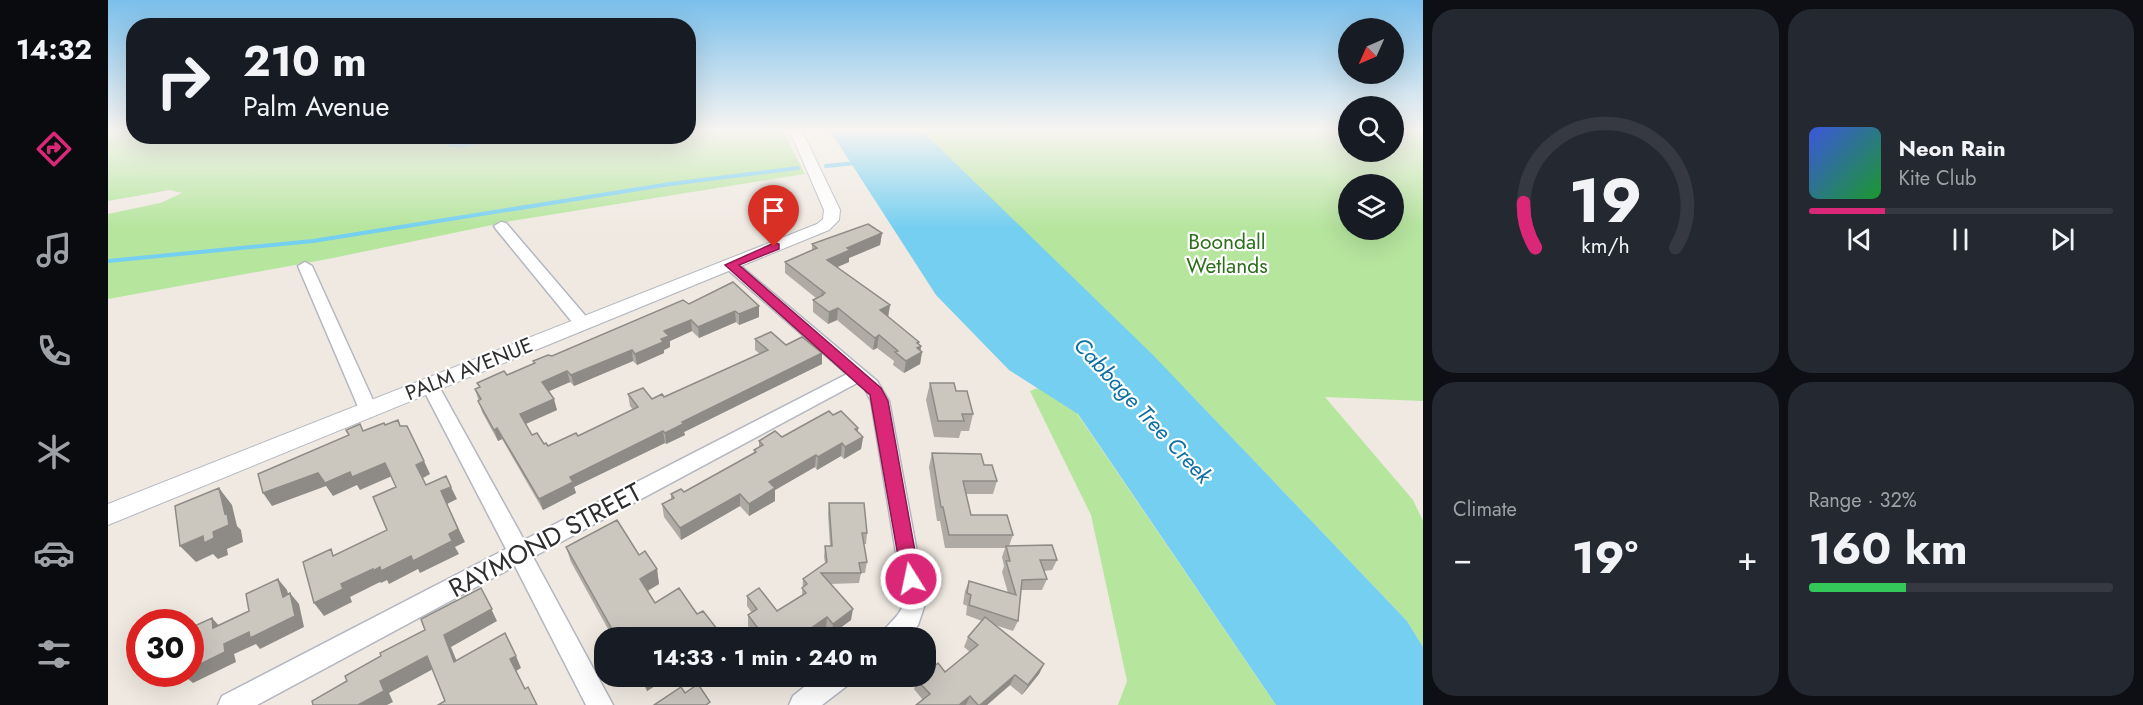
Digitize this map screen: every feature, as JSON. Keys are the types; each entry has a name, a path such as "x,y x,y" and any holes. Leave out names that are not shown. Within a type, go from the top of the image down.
{"street":[{"name":"PALM AVENUE","path":"108,515 818,229 830,222 832,210 810,162"},
{"path":"501,226 583,324"},
{"path":"731,265 871,385 880,401 915,602 914,613 903,627"},
{"path":"305,266 368,410"},
{"name":"RAYMOND STREET","path":"231,705 858,375"},
{"path":"430,385 600,705"},
{"path":"802,705 825,687"}],"green space":[{"path":"108,162 799,162 805,174 511,221 328,259 108,299 108,214 160,203 182,193 170,190 108,201"},
{"name":"Boondall Wetlands","path":"954,162 1423,162 1423,401 1325,397 1413,500 1423,521 1423,647 1407,621 1194,398"},
{"path":"1038,388 1076,412 1276,705 1118,705 1127,681 1091,515 1030,391"}],"water":[{"name":"Cabbage Tree Creek","path":"850,162 954,162 1153,355 1407,621 1423,647 1423,705 1276,705 1078,414 1009,370 936,295"}],"building":[{"path":"868,224 882,233 847,248 850,250 827,260 890,305 880,310 919,342 917,343 921,346 917,348 922,352 906,361 879,335 875,338 838,308 829,312 813,300 825,293 785,262 817,248 812,244"},
{"path":"733,282 759,306 739,314 735,311 698,327 691,320 664,331 669,336 661,339 663,342 635,354 632,350 571,375 567,371 542,382 554,399 520,414 532,435 537,433 548,446 576,433 578,436 638,407 628,394 643,388 652,399 662,394 664,397 768,350 755,339 771,332 786,345 802,337 822,353 682,422 683,424 665,433 663,431 570,477 573,482 539,499 497,428 494,430 478,401 481,399 475,389 480,387 477,383 504,371 507,375 535,363 533,361 548,355 552,356 683,300 689,304"},
{"path":"930,383 954,383 956,391 967,391 973,414 962,414 964,421 938,421"},
{"path":"829,411 833,415 841,411 858,428 855,429 863,437 845,447 842,443 818,457 816,455 769,482 775,488 749,504 740,494 680,528 662,504 674,498 671,494 681,489 684,492 756,452 754,450 763,445 759,441 775,431 782,437"},
{"path":"398,420 400,426 407,426 424,461 416,465 426,485 446,476 451,487 441,491 458,529 449,534 452,541 413,561 411,556 381,571 380,567 373,571 373,569 341,584 343,589 314,603 303,562 331,549 333,556 387,530 373,497 396,487 385,463 352,477 350,472 325,483 318,473 263,493 258,474 349,435 346,430 360,424 363,431"},
{"path":"932,453 981,454 984,465 992,465 997,481 963,481 971,515 1007,515 1013,535 949,535 943,507 941,507"},
{"path":"219,488 229,525 213,532 214,538 204,543 203,536 180,546 175,506"},
{"path":"829,503 864,503 867,533 862,533 867,562 859,563 861,573 821,573 853,609 833,624 827,617 813,627 757,627 748,615 757,609 747,596 759,588 777,611 806,593 802,588 807,584 803,579 827,562 825,546 832,546"},
{"path":"617,520 639,555 645,551 657,569 640,579 655,603 679,588 697,614 703,611 715,627 611,627 566,547"},
{"path":"1052,545 1057,560 1040,560 1047,579 1022,580 1018,621 969,605 971,595 967,593 969,581 1016,595 1006,561 1010,561 1006,546"},
{"path":"278,579 283,597 290,593 295,616 250,638 249,632 224,644 225,652 204,662 204,622 212,618 213,628 249,611 246,594"},
{"path":"481,588 492,609 444,635 454,662 505,633 516,656 510,659 525,689 528,687 537,705 438,705 445,701 427,656 380,681 384,691 358,705 313,705 312,701 347,681 345,676 381,656 380,653 425,630 421,619"},
{"path":"985,617 1044,664 1028,685 1015,675 980,705 970,696 959,705 916,705 930,694 924,687 936,687 936,665 938,663 945,672 978,645 968,637"},
{"path":"681,687 685,693 694,687 700,687 710,702 706,705 654,705"}],"waterway":[{"path":"826,166 856,163"},
{"path":"108,261 313,241 670,184 798,168"}],"route":[{"path":"774,247 731,265 871,385 876,392 880,401 911,579"}]}
